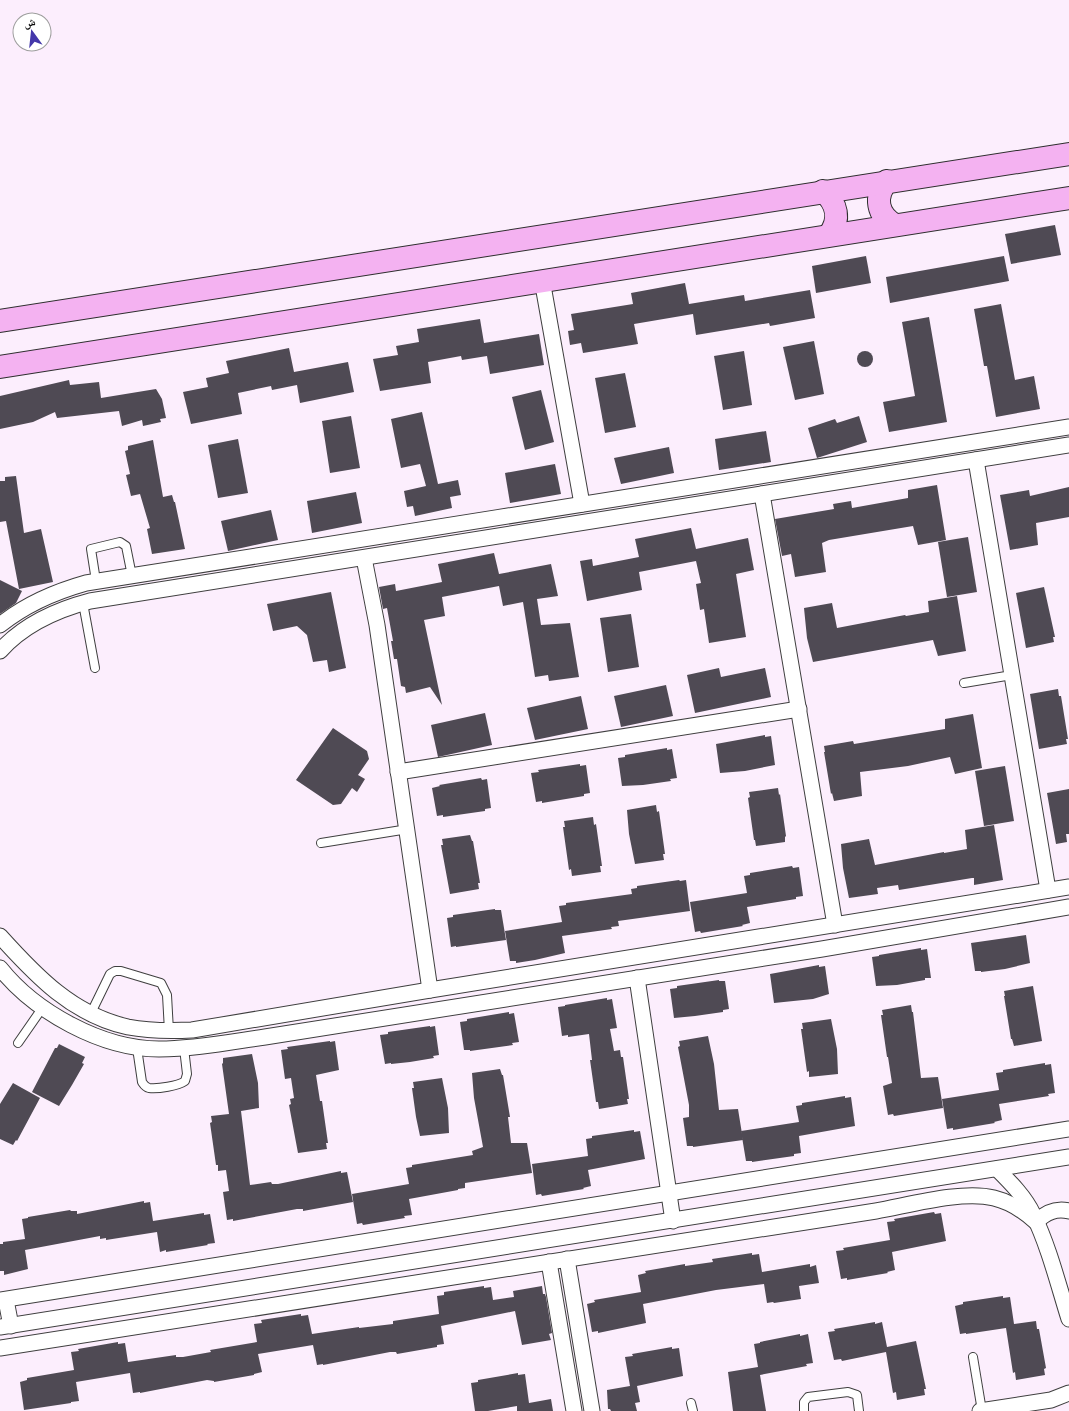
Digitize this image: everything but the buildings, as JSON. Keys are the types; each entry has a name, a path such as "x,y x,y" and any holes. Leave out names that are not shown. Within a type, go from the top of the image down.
{"street":[{"path":"0,321 887,181 1069,154"},
{"path":"887,181 880,192 879,205 884,217 895,225"},
{"path":"823,191 833,202 836,209 836,224 829,235"},
{"path":"0,367 542,280 1069,198"},
{"path":"542,280 582,504"},
{"path":"0,625 36,601 60,590 96,582 1069,427"},
{"path":"0,651 24,630 45,617 82,603 1069,445"},
{"path":"918,451 922,468"},
{"path":"976,460 1048,890"},
{"path":"762,494 798,709 827,926 822,949"},
{"path":"364,558 377,625 398,772 408,828 430,990"},
{"path":"398,772 798,709"},
{"path":"0,936 42,981 73,1004 91,1014 128,1027 169,1031 192,1030 1069,887"},
{"path":"0,968 15,985 43,1007 92,1035 137,1048 184,1048 265,1037 822,949 1069,907"},
{"path":"619,960 621,981"},
{"path":"637,978 673,1221"},
{"path":"263,1018 265,1037"},
{"path":"1069,1129 3,1300 5,1327 1069,1157"},
{"path":"998,1169 1021,1194 1036,1222 1069,1319"},
{"path":"871,1189 876,1211"},
{"path":"0,1348 876,1211 954,1197 982,1196 995,1198 1013,1205 1036,1222"},
{"path":"1069,1199 1069,1208"},
{"path":"1036,1222 1047,1213 1054,1210 1069,1211"},
{"path":"465,1254 470,1274"},
{"path":"567,1259 592,1411"},
{"path":"549,1262 574,1411"},
{"path":"981,1411 1051,1400 1069,1392"}],"lane":[{"path":"96,582 91,549 120,542 126,546 132,576"},
{"path":"82,603 95,668"},
{"path":"964,683 1012,675"},
{"path":"320,843 408,828"},
{"path":"91,1014 110,974 115,971 121,971 161,983 167,995 169,1031"},
{"path":"18,1043 43,1007"},
{"path":"137,1048 142,1082 149,1088 178,1084 185,1081 187,1074 184,1048"},
{"path":"973,1357 981,1411"},
{"path":"804,1411 804,1402 808,1397 848,1392 854,1393 857,1396 859,1411"}]}
